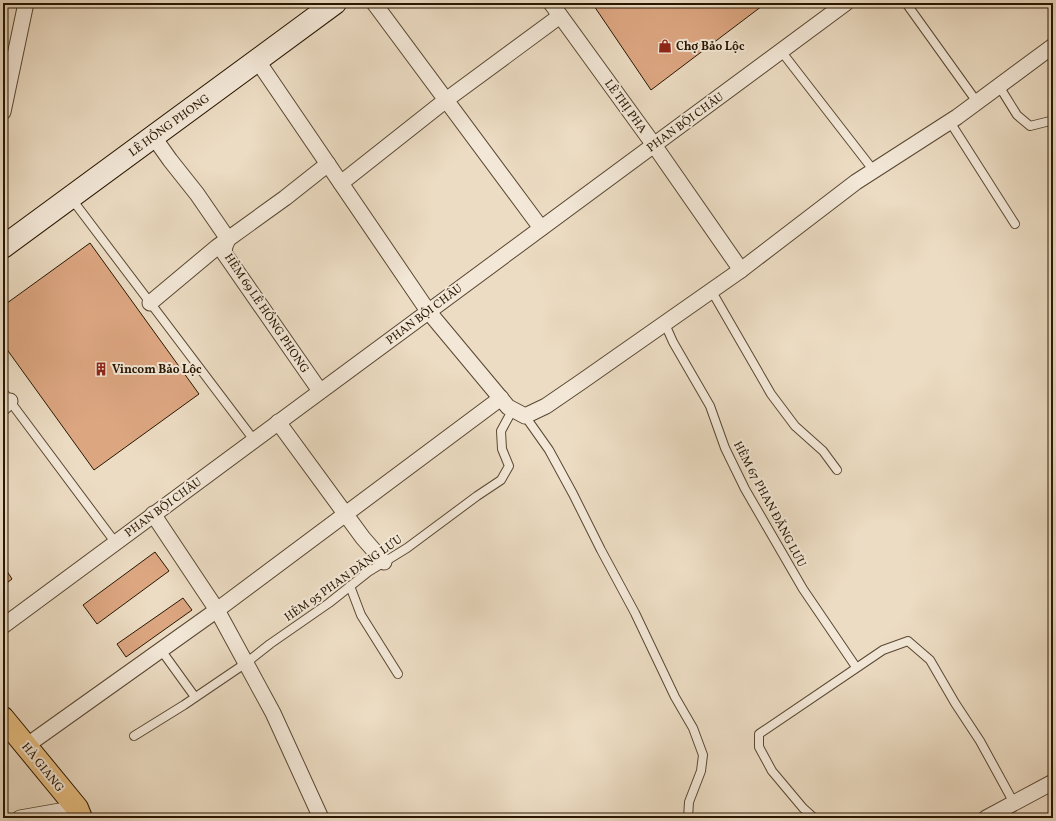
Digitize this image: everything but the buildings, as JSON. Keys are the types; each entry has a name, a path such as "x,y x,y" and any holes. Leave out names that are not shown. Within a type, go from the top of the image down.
{"highway":[{"name":"HÀ GIANG","path":"3,718 79,813"}],"street":[{"path":"3,112 26,3"},
{"name":"LÊ HỒNG PHONG","path":"3,246 335,3"},
{"path":"374,3 541,228"},
{"name":"LÊ THỊ PHA","path":"551,3 654,144 741,270"},
{"name":"PHAN BỘI CHÂU","path":"3,626 846,3"},
{"path":"341,183 446,100 560,16"},
{"path":"257,60 428,311 508,407 519,413 546,406 741,270 856,182 950,122 1053,46"},
{"name":"HẺM 69 LÊ HỒNG PHONG","path":"154,136 228,239 224,253 320,391"},
{"path":"150,303 228,239 285,198 328,164"},
{"path":"26,746 217,610 501,398"},
{"path":"278,422 363,538 384,562"},
{"path":"153,514 217,610 273,713 321,818"},
{"path":"986,818 1053,782"},
{"path":"20,818 79,813"}],"lane":[{"path":"906,3 977,102"},
{"path":"781,51 874,171"},
{"path":"999,86 1017,114 1030,126 1050,121"},
{"path":"950,122 1015,224"},
{"path":"71,197 254,440"},
{"path":"711,290 771,394 795,426 823,451 837,470"},
{"name":"HẺM 67 PHAN ĐĂNG LƯU","path":"664,324 710,406 725,448 745,489 803,589 856,667"},
{"path":"5,400 115,542"},
{"path":"519,413 549,450 570,488 635,613 675,697 693,728 703,755 701,771 690,802 688,818"},
{"name":"HẺM 95 PHAN ĐĂNG LƯU","path":"134,736 246,663 350,586 407,548 501,480 509,466 502,449 501,431 519,413"},
{"path":"350,586 361,615 398,674"},
{"path":"814,818 803,808 772,770 760,747 760,734 883,650 908,641 930,660 955,703 980,741 1014,803"},
{"path":"161,650 195,697"}],"place":[{"name":"Chợ Bảo Lộc","path":"665,46"},
{"name":"Vincom Bảo Lộc","path":"101,369"}]}
